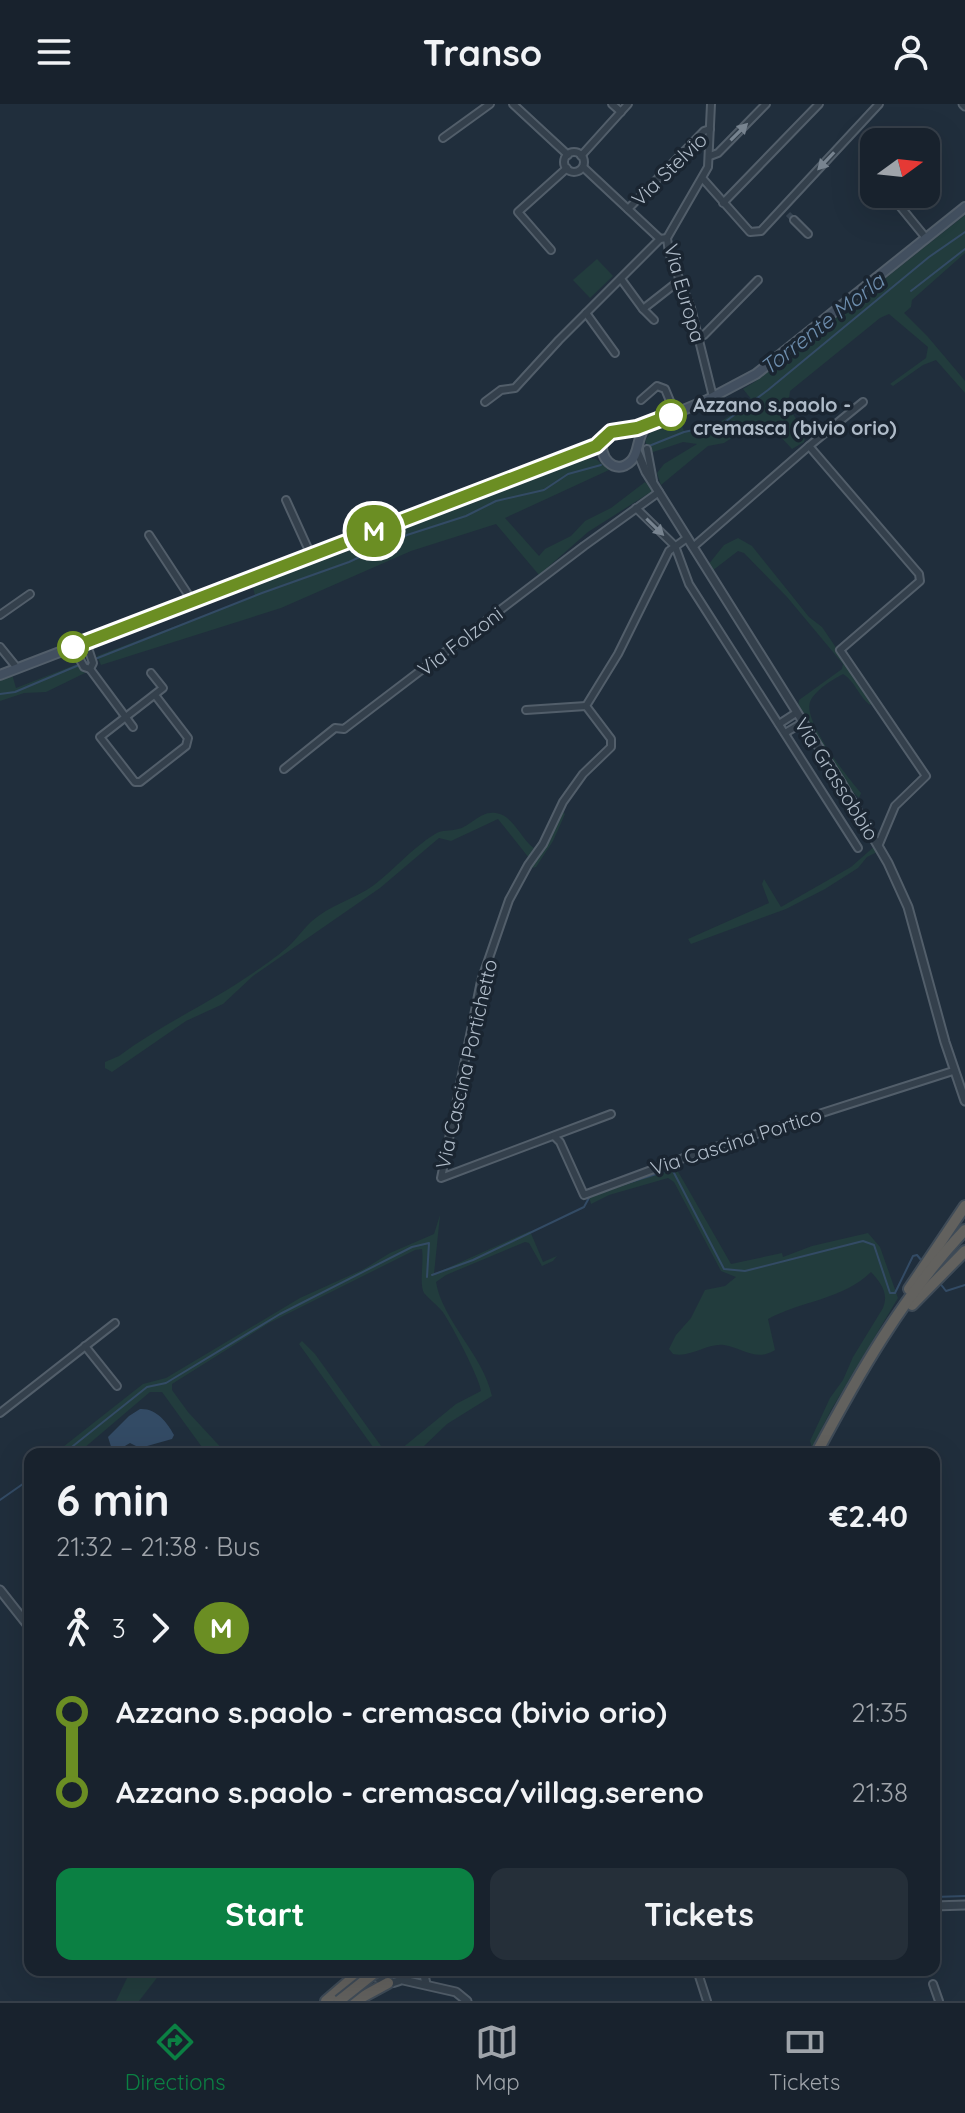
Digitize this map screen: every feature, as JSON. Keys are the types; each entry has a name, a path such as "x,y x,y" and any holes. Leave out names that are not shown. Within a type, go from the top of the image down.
{"highway":[{"path":"886,1333 923,1266 965,1206"},
{"path":"819,1448 854,1384 907,1301 965,1230"},
{"path":"886,1333 965,1251"},
{"path":"326,2001 355,1976"},
{"path":"339,2001 370,1976"},
{"path":"355,2001 388,1983"}],"main road":[{"path":"0,675 596,446 614,431 650,424 713,397 764,368 965,207"},
{"path":"603,439 602,455 609,463 621,466 632,461 641,433 650,424"},
{"path":"625,431 633,437 636,448"},
{"path":"580,450 602,455"}],"street":[{"path":"513,104 568,155"},
{"path":"612,104 621,112"},
{"path":"581,156 628,104"},
{"name":"Via Europa","path":"711,104 710,156 703,179 664,238 698,336 713,397"},
{"path":"710,156 718,153 766,104"},
{"path":"723,203 819,104"},
{"path":"703,179 750,232 756,233 785,211 879,104"},
{"path":"443,138 486,105"},
{"name":"Via Stelvio","path":"628,209 704,131 710,129"},
{"path":"568,155 574,153 581,156"},
{"path":"568,155 567,168 575,172 583,167"},
{"path":"485,402 501,390 515,388 586,313 664,238 583,167 581,156"},
{"path":"551,250 518,212 567,168"},
{"path":"693,194 706,192 716,196"},
{"path":"901,208 926,238"},
{"path":"794,220 808,234"},
{"path":"621,279 654,320"},
{"path":"643,309 680,280"},
{"path":"698,336 704,335 758,280"},
{"path":"586,313 615,353"},
{"path":"641,400 657,386 665,389 675,413"},
{"path":"693,547 863,402"},
{"path":"809,446 919,574 920,581 840,650 926,776 895,806 879,844"},
{"name":"Via Grassobbio","path":"636,448 646,472 879,844 908,907 953,1071 965,1101"},
{"name":"Via Grassobbio","path":"647,449 653,482"},
{"path":"621,466 646,472"},
{"name":"Via Folzoni","path":"284,769 335,728 344,729 659,492"},
{"path":"286,500 311,555"},
{"path":"636,508 675,546 689,584 858,848"},
{"path":"149,535 193,602"},
{"path":"526,710 586,706 618,654 669,551 687,538"},
{"path":"0,615 30,594"},
{"path":"86,642 88,664"},
{"path":"0,647 16,669"},
{"path":"73,647 133,727"},
{"path":"151,673 163,688 100,737 135,782 140,782 186,746 188,738 155,695"},
{"name":"Via Cascina Portichetto","path":"554,1136 441,1178 481,981 509,900 543,844 563,802 583,774 612,743 596,716 586,706"},
{"path":"779,724 796,713"},
{"path":"785,733 802,723"},
{"name":"Via Cascina Portico","path":"554,1136 560,1142 584,1195 697,1153 953,1071"},
{"path":"554,1136 611,1114"},
{"path":"0,1413 115,1323"},
{"path":"85,1346 117,1386"},
{"path":"0,1590 24,1620"},
{"path":"940,1906 965,1905"},
{"path":"374,1976 388,1983 410,1976"},
{"path":"423,1976 426,1984"},
{"path":"697,2001 706,2000 699,1976"},
{"path":"403,1980 456,1992 467,2001"},
{"path":"933,1984 939,2001"}],"green space":[{"path":"965,215 965,253 912,300 911,307 904,313 965,381 965,393 936,360 923,365 893,386 890,384 926,358 928,347 889,314 790,391 788,406 806,435 804,442 792,449 759,420 724,443 708,446 661,485 657,473 664,464 697,444 683,442 650,453 645,441 650,433 680,420 684,431 716,425 752,400 743,389"},
{"path":"597,259 613,276 590,298 573,280"},
{"path":"582,457 596,459 609,470 505,518 539,556 645,482 654,490 588,532 539,575 496,524 411,551 281,608 101,665 97,656 255,596 252,583"},
{"path":"738,538 752,546 809,617 822,627 873,702 870,705 866,702 843,674 820,689 810,702 813,723 861,793 859,798 850,789 798,707 799,700 842,669 843,664 787,597 744,553 738,551 712,571 708,565 724,545"},
{"path":"80,663 85,673 46,692 24,693 0,701 0,679 12,674 16,688"},
{"path":"562,811 565,814 553,841 536,867 531,868 529,858 498,819 451,841 439,838 380,888 253,976 223,1004 186,1021 112,1072 105,1068 105,1062 237,984 288,947 319,915 374,885 435,834 458,829 486,814 496,813 509,819 541,852"},
{"path":"876,845 877,852 867,857 858,868 786,909 691,944 688,939 769,903 762,884 764,879 781,907 851,867"},
{"path":"676,1168 731,1264 782,1253 783,1257 812,1246 868,1233 880,1247 898,1298 831,1410 812,1448 810,1441 830,1398 883,1308 883,1288 871,1272 835,1294 768,1319 775,1350 762,1355 724,1345 673,1354 669,1349 676,1335 691,1318 705,1290 725,1286 736,1277 721,1271 674,1182 668,1178 609,1195 591,1204 589,1197"},
{"path":"440,1215 434,1274 530,1231 543,1262 557,1256 542,1266 529,1243 525,1242 436,1282 446,1310 480,1366 492,1396 447,1424 424,1446 402,1448 456,1404 481,1391 451,1326 442,1311 424,1293 422,1249 269,1323 172,1384 172,1390 188,1412 221,1448 203,1448 162,1392 150,1392 84,1448 62,1448 143,1384 166,1378 300,1298 434,1234"},
{"path":"302,1341 315,1354 381,1446 386,1448 374,1448 299,1344"},
{"path":"158,1976 139,2001 116,2001 127,1978"}],"water":[{"path":"140,1409 151,1411 168,1425 174,1435 172,1439 140,1448 130,1443 122,1448 111,1448 108,1437"}],"waterway":[{"name":"Torrente Morla","path":"649,446 684,432 722,424 768,390 929,257 965,232"},
{"path":"911,291 965,249"},
{"name":"Torrente Morla","path":"85,663 349,562 407,535 466,516 496,501 544,490 568,474 601,465"},
{"name":"Torrente Morla","path":"0,694 15,692 79,665"},
{"path":"618,1186 672,1169 724,1269 745,1271 863,1241 874,1245 890,1293 895,1293 913,1256 917,1255 922,1261"},
{"path":"432,1275 473,1260 584,1207 590,1196"},
{"path":"71,1448 147,1387 166,1383 280,1314 412,1247 429,1243 427,1277"},
{"path":"939,1282 946,1291 965,1285"},
{"path":"0,1500 24,1483"},
{"path":"940,1897 965,1896"}],"tunnel":[{"path":"788,214 794,220"}],"bus line":[{"name":"M","path":"73,647 584,448 596,446 611,432 637,428 671,415"}],"place":[{"name":"Azzano s.paolo - cremasca (bivio orio)","path":"671,415"}]}
